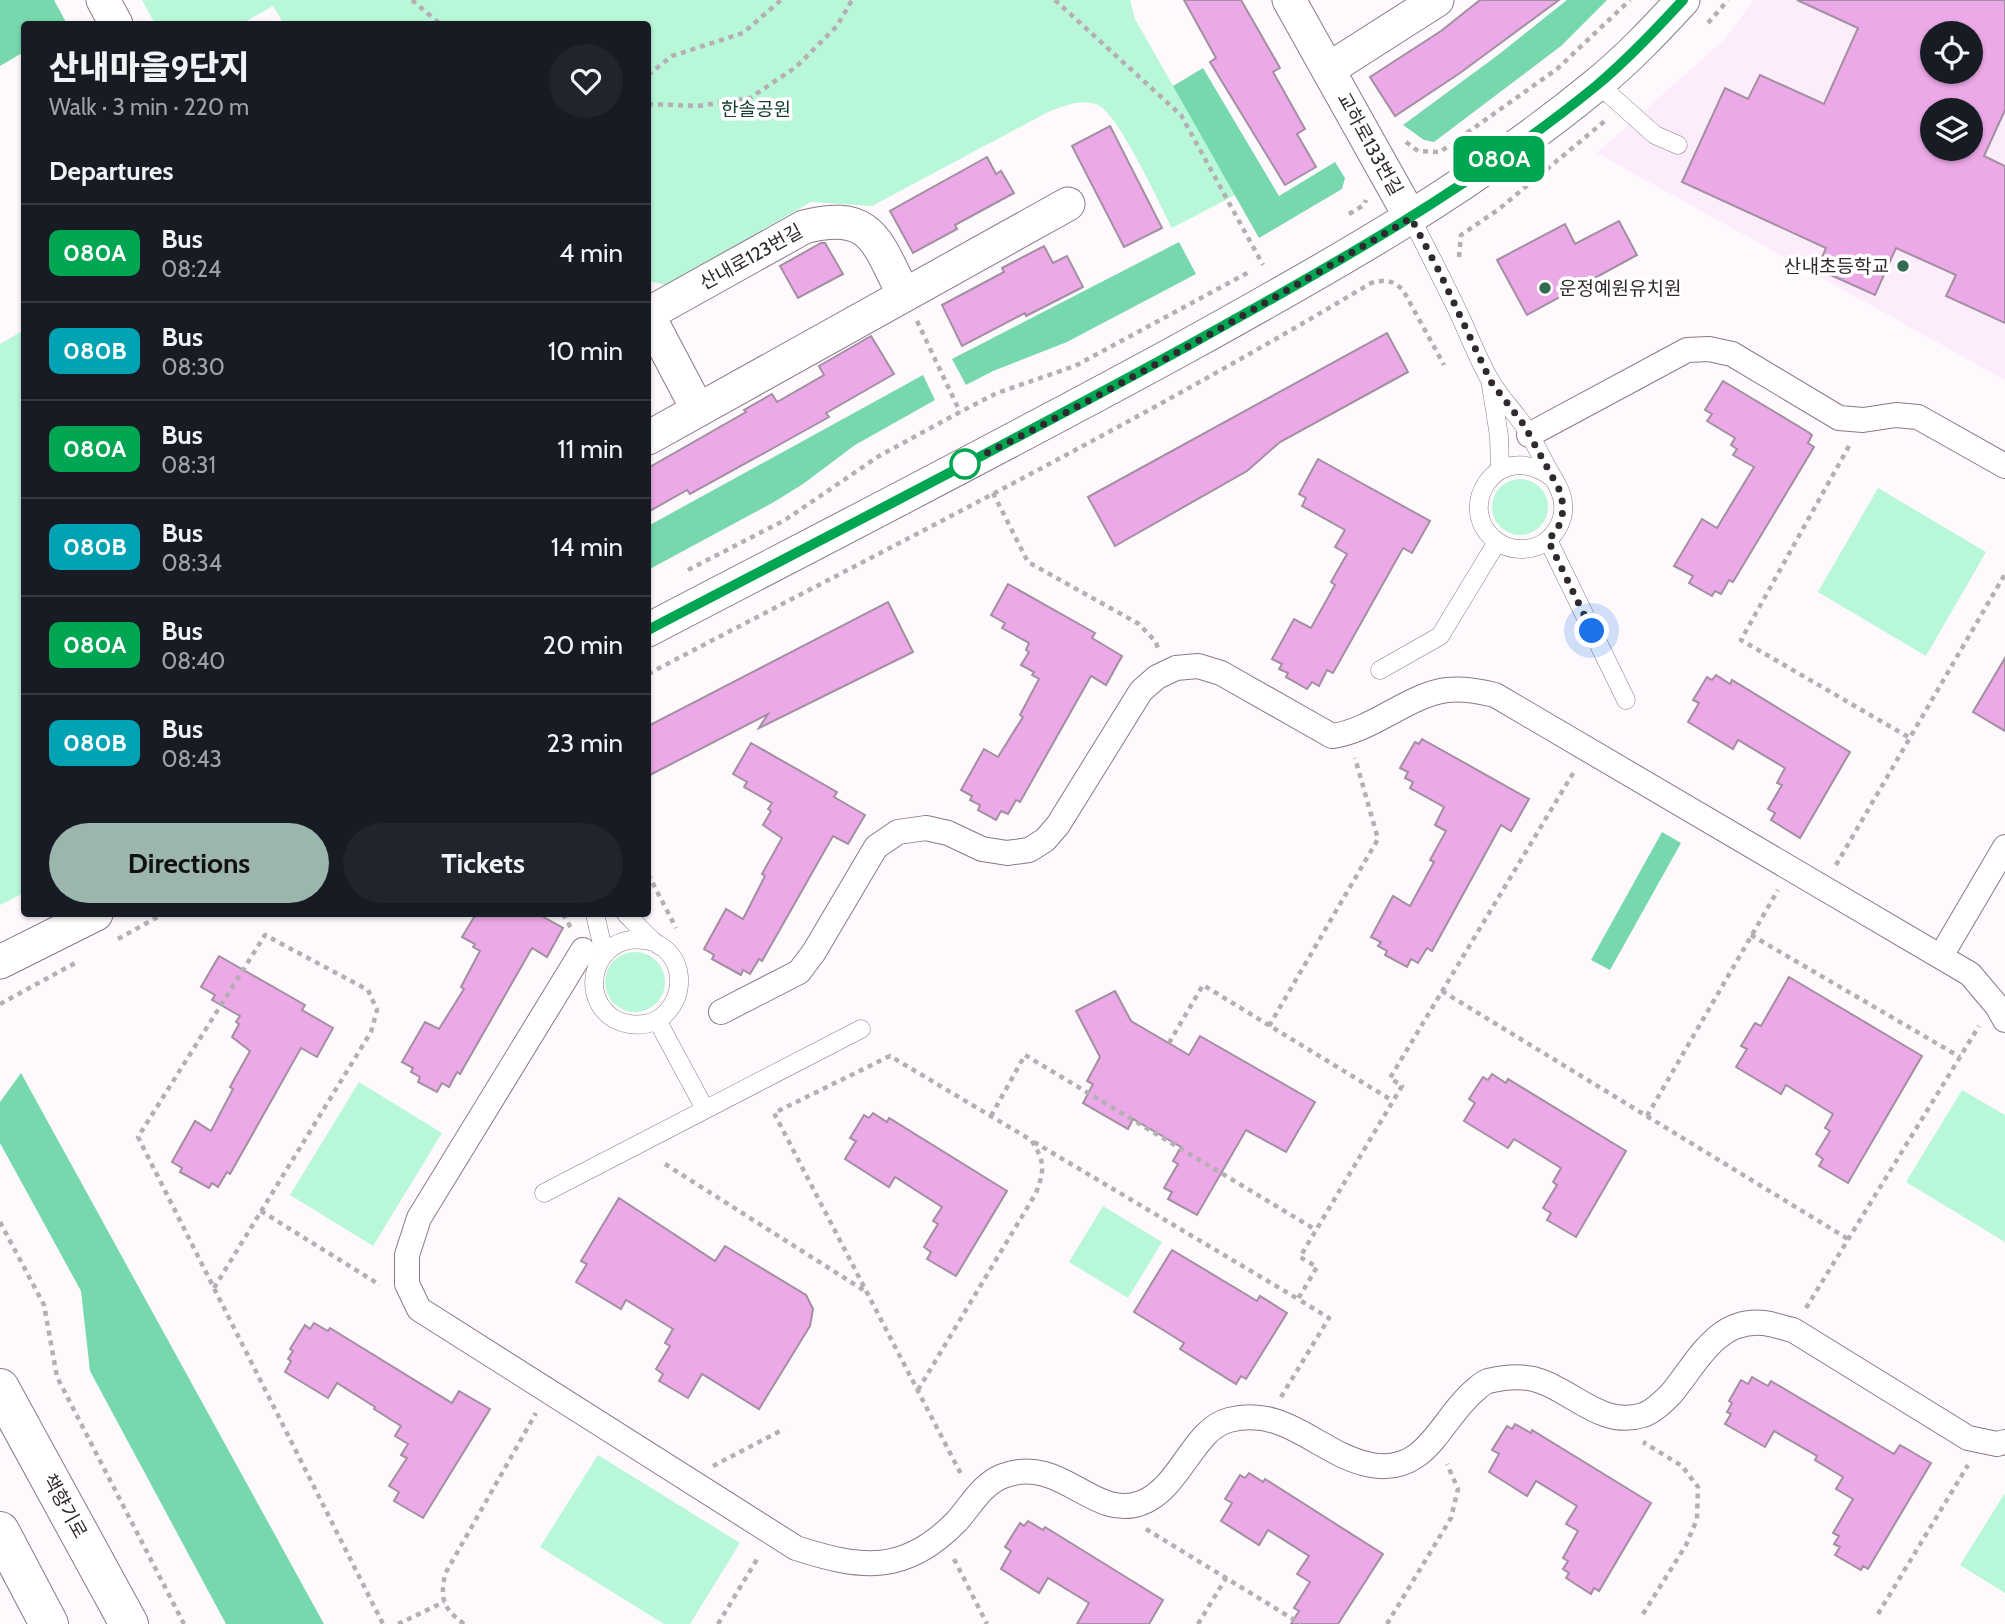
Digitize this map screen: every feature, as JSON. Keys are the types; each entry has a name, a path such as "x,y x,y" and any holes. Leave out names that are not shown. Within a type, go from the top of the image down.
{"main road":[{"name":"책향기로","path":"0,1388 130,1624"},
{"path":"0,1531 49,1624"}],"street":[{"path":"103,0 114,21"},
{"name":"교하로133번길","path":"1289,0 1411,218"},
{"name":"교하로133번길","path":"1329,69 1437,0"},
{"path":"651,628 1092,398 1304,281 1411,218 1515,148 1598,84 1683,0"},
{"path":"651,436 1068,204"},
{"name":"산내로123번길","path":"651,312 804,227 828,220 855,223 873,236 904,295"},
{"name":"산내로123번길","path":"651,320 698,410"},
{"path":"1529,435 1688,350 1709,349 1732,354 1839,418 1863,420 1896,415 1918,417 2005,467"},
{"path":"721,1012 799,972 814,952 876,847 898,832 926,828 948,833 982,849 1007,853 1029,850 1045,840 1058,825 1141,691 1157,677 1176,668 1198,666 1221,673 1332,736 1348,734 1413,702 1445,690 1472,690 1495,695 1970,974 1999,1011"},
{"path":"1941,956 2005,848"},
{"path":"0,962 90,917"},
{"path":"594,952 419,1218 407,1255 407,1284 419,1309 796,1548 861,1565 895,1562 932,1542 956,1521 974,1499 1002,1477 1033,1471 1062,1479 1104,1503 1126,1507 1144,1502 1166,1488 1204,1437 1226,1420 1255,1416 1282,1422 1354,1462 1376,1466 1400,1464 1417,1456 1436,1439 1465,1398 1484,1382 1511,1377 1540,1381 1598,1413 1623,1418 1645,1415 1665,1401 1712,1340 1736,1327 1762,1323 1793,1329 1968,1438 1994,1442"}],"lane":[{"path":"1598,84 1655,135 1678,145"},
{"path":"1411,218 1491,382 1529,435 1553,478 1560,491 1562,518 1557,530 1548,540 1523,550 1509,548 1488,533 1481,521 1479,506 1481,492 1488,480 1500,470 1513,465 1528,465 1541,469 1553,478"},
{"path":"1491,382 1499,436 1500,470"},
{"path":"1548,540 1626,700"},
{"path":"1380,670 1440,636 1497,542"},
{"path":"595,917 594,952 597,965 594,991 599,1004 609,1016 622,1023 637,1025 665,1015 674,1004 679,989 679,974 674,960 629,917"},
{"path":"594,952 628,940 654,942"},
{"path":"657,1020 705,1109"},
{"path":"544,1193 861,1028"}],"path":[{"path":"412,0 436,21"},
{"path":"651,73 672,56 743,33 781,0"},
{"path":"651,104 698,106 750,98 796,67 837,26 852,0"},
{"path":"682,574 785,520 878,456 960,412 996,393 1075,366 1263,265 1181,115 1055,0"},
{"path":"1401,138 1418,151 1440,152 1557,69 1630,0"},
{"path":"1460,262 1458,249 1461,235 1499,209 1608,119"},
{"path":"1342,219 1364,205 1369,193"},
{"path":"651,672 1246,357 1371,283 1382,280 1394,282 1403,290 1444,365"},
{"path":"904,295 960,412"},
{"path":"1863,420 1741,640 1910,738"},
{"path":"993,493 1028,562 1139,624 1156,642 1167,673"},
{"path":"1823,887 2005,573"},
{"path":"1269,1026 1378,839 1348,734"},
{"path":"1298,1299 1317,1268 1300,1257 1402,1086 1390,1078 1588,750"},
{"path":"1647,1116 1790,868"},
{"path":"214,1288 371,1032 377,1010 368,990 265,935 138,1137 383,1624"},
{"path":"1751,935 1960,1057"},
{"path":"1169,1043 1203,985 1393,1101"},
{"path":"1442,991 1848,1239"},
{"path":"1793,1329 1960,1057 1999,1011"},
{"path":"991,1115 1025,1055 1316,1230"},
{"path":"974,1499 774,1113 890,1056 1329,1318 1268,1419"},
{"path":"918,1390 1036,1193 1043,1174 1041,1155 1031,1140"},
{"path":"665,1164 867,1292"},
{"path":"261,1212 419,1309"},
{"path":"0,1222 44,1305 57,1377 184,1624"},
{"path":"464,1624 448,1612 444,1602 442,1593 445,1574 548,1391"},
{"path":"688,1479 784,1429"},
{"path":"1640,1440 1682,1466 1698,1487 1697,1519 1686,1545 1643,1614"},
{"path":"1878,1614 1994,1442"},
{"path":"1387,1624 1451,1518 1458,1489 1448,1465 1427,1447"},
{"path":"1104,1503 1301,1624"},
{"path":"718,1624 772,1533"},
{"path":"941,1534 987,1624"},
{"path":"1198,1624 1226,1578"},
{"path":"398,1624 444,1602"}],"shaded area":[{"path":"0,0 54,0 65,21 21,21 21,54 0,66"},
{"path":"1567,0 1607,0 1561,46 1434,142 1424,140 1403,125 1498,55"},
{"name":"산내초등학교","path":"1754,0 2005,0 2005,380 1597,153 1725,39"},
{"path":"1203,68 1279,196 1335,162 1345,178 1342,189 1259,238 1173,86"},
{"path":"1179,242 1196,274 1067,342 993,371 966,385 952,359"},
{"path":"923,375 935,400 855,445 774,502 651,568 651,524"},
{"path":"1662,832 1681,843 1610,970 1591,960"},
{"path":"21,1073 324,1624 226,1624 90,1371 81,1291 0,1143 0,1102"}],"green space":[{"name":"한솔공원","path":"142,0 1130,0 1135,19 1235,195 1172,228 1117,125 1098,105 1080,103 1050,111 872,206 811,202 667,285 651,282 651,21 282,21 273,6 246,21 153,21"},
{"path":"21,332 21,894 0,905 0,344"},
{"path":"1520,479 1531,481 1540,487 1546,496 1546,518 1540,527 1531,533 1520,535 1509,533 1500,527 1494,518 1492,507 1494,496 1500,487 1509,481"},
{"path":"1878,488 1986,552 1926,656 1818,592"},
{"path":"629,952 641,952 660,965 665,982 663,994 652,1007 641,1012 629,1012 610,999 605,988 605,976 618,957"},
{"path":"359,1082 442,1133 373,1246 290,1195"},
{"path":"1962,1090 2005,1115 2005,1242 1906,1182"},
{"path":"1103,1206 1162,1242 1128,1298 1069,1262"},
{"path":"598,1455 740,1543 690,1624 664,1624 540,1547"},
{"path":"2005,1493 2005,1593 1960,1565"}],"building":[{"path":"1184,0 1241,0 1280,68 1273,72 1305,129 1297,134 1316,167 1285,185 1210,62 1216,58"},
{"path":"1480,0 1559,0 1460,73 1395,116 1370,77 1441,31"},
{"name":"산내초등학교","path":"1797,0 2005,0 2005,110 1984,156 2005,166 2005,323 1946,296 1956,275 1896,248 1875,295 1817,269 1826,248 1682,182 1725,88 1748,99 1760,75 1824,104 1858,28"},
{"path":"1110,126 1162,228 1124,247 1072,146"},
{"path":"987,157 996,174 1001,171 1014,193 955,225 957,229 913,253 890,211"},
{"name":"운정예원유치원","path":"1619,221 1637,255 1527,315 1497,260 1565,224 1575,244"},
{"path":"825,243 843,274 798,298 780,266"},
{"path":"1044,246 1053,263 1067,256 1083,287 962,346 942,305 1004,272 1002,268"},
{"path":"1387,333 1408,372 1280,442 1247,471 1115,546 1088,497"},
{"path":"871,336 894,374 826,413 829,417 690,494 687,490 651,510 651,466 746,412 744,410 772,394 777,402 824,375 819,366"},
{"path":"1723,381 1808,432 1812,435 1808,443 1814,447 1733,582 1729,580 1721,594 1715,591 1712,596 1689,583 1693,576 1674,566 1702,519 1717,528 1754,467 1733,455 1737,449 1731,445 1735,438 1707,421 1712,414 1705,410"},
{"path":"1318,459 1430,521 1412,553 1403,548 1333,673 1327,670 1319,686 1312,682 1307,689 1286,677 1288,673 1279,669 1282,664 1272,659 1294,619 1311,628 1335,585 1331,582 1347,554 1335,547 1345,530 1302,506 1306,498 1299,494"},
{"path":"1008,584 1095,633 1092,638 1122,656 1106,685 1091,676 1020,802 1016,800 1008,814 1001,811 996,820 978,810 980,805 970,800 972,796 961,790 984,749 998,757 1023,717 1020,715 1039,679 1032,675 1034,672 1021,665 1029,652 1026,650 1029,643 1002,628 1005,623 991,615"},
{"path":"888,602 913,652 759,728 768,714 651,774 651,724"},
{"path":"2005,658 2005,731 1973,712"},
{"path":"1716,675 1730,684 1732,680 1850,752 1800,838 1771,820 1775,813 1768,809 1782,785 1777,783 1785,768 1738,740 1733,749 1688,722 1699,703 1693,700 1707,677 1712,680"},
{"path":"1422,739 1529,799 1511,831 1501,825 1432,951 1427,948 1418,963 1411,959 1407,967 1385,955 1387,951 1378,946 1381,942 1371,937 1393,896 1410,906 1434,862 1430,860 1446,831 1435,825 1444,807 1410,788 1413,782 1405,778 1408,772 1400,768 1415,742 1419,744"},
{"path":"751,743 837,792 834,797 865,815 848,844 833,836 762,961 759,959 750,974 743,970 741,975 712,959 714,955 704,949 726,909 743,919 765,876 762,874 782,838 763,825 771,811 768,809 772,803 744,787 747,782 733,774"},
{"path":"474,917 543,917 563,928 547,957 532,948 460,1074 457,1072 449,1087 442,1083 437,1092 418,1082 420,1077 411,1072 413,1068 402,1062 425,1022 439,1029 464,989 461,987 480,951 473,947 475,944 462,937"},
{"path":"219,956 305,1005 302,1010 333,1028 317,1057 301,1048 230,1174 227,1172 218,1187 212,1183 209,1188 180,1172 182,1168 172,1162 195,1121 211,1131 233,1089 230,1087 250,1051 232,1037 240,1016 212,1000 215,995 201,987"},
{"path":"1789,977 1922,1056 1848,1183 1819,1166 1823,1159 1816,1154 1830,1131 1825,1128 1833,1114 1786,1085 1781,1094 1736,1067 1747,1049 1741,1046 1755,1023 1761,1026"},
{"path":"1115,991 1131,1021 1189,1055 1200,1036 1315,1102 1286,1152 1246,1130 1197,1215 1168,1199 1172,1192 1164,1188 1178,1164 1173,1161 1181,1147 1133,1119 1128,1129 1083,1103 1093,1084 1087,1081 1100,1057 1076,1011"},
{"path":"1492,1074 1506,1083 1508,1079 1626,1151 1576,1237 1547,1220 1551,1213 1543,1208 1557,1185 1553,1182 1561,1168 1514,1139 1508,1148 1464,1121 1475,1103 1469,1099 1483,1077 1488,1080"},
{"path":"873,1113 887,1122 889,1118 1007,1191 956,1276 927,1259 931,1252 924,1247 938,1224 933,1221 942,1207 895,1177 889,1187 845,1159 856,1141 850,1138 864,1115 869,1118"},
{"path":"619,1198 715,1261 725,1246 806,1295 813,1309 810,1326 759,1409 702,1374 688,1398 659,1381 663,1374 656,1369 670,1346 665,1343 673,1329 626,1300 621,1309 576,1282 587,1264 581,1261"},
{"path":"1172,1250 1257,1301 1260,1296 1287,1313 1246,1379 1241,1376 1236,1384 1180,1349 1184,1343 1134,1312"},
{"path":"314,1323 328,1331 330,1328 452,1403 459,1391 490,1409 423,1518 394,1501 399,1492 389,1486 407,1458 401,1455 408,1444 395,1436 401,1426 337,1383 328,1398 285,1372 291,1361 288,1359 293,1351 290,1349 305,1325 310,1329"},
{"path":"1752,1377 1768,1386 1771,1381 1894,1454 1900,1445 1931,1463 1868,1569 1863,1566 1861,1570 1835,1555 1840,1547 1834,1544 1839,1536 1833,1533 1853,1499 1836,1489 1843,1477 1815,1460 1817,1456 1774,1431 1765,1447 1725,1424 1731,1414 1727,1412 1732,1403 1729,1401 1741,1380 1748,1384"},
{"path":"1515,1424 1531,1433 1532,1430 1651,1503 1599,1591 1594,1588 1591,1594 1566,1578 1569,1573 1563,1569 1568,1561 1563,1558 1578,1531 1566,1524 1577,1506 1536,1481 1527,1496 1489,1472 1499,1454 1492,1450 1507,1426 1512,1429"},
{"path":"1249,1473 1263,1482 1265,1479 1383,1554 1338,1624 1291,1624 1299,1611 1294,1608 1310,1582 1297,1574 1309,1556 1268,1530 1259,1545 1221,1521 1232,1503 1225,1499 1240,1475 1245,1478"},
{"path":"1028,1521 1043,1530 1045,1527 1163,1600 1149,1624 1077,1624 1089,1603 1048,1578 1039,1593 1001,1569 1011,1551 1005,1547 1020,1523 1024,1526"}],"bus line":[{"name":"080A","path":"651,628 1092,398 1304,281 1411,218 1515,148 1598,84 1653,33 1683,0"}],"place":[{"name":"산내초등학교","path":"1903,266"},
{"name":"운정예원유치원","path":"1545,288"}],"route":[{"path":"965,464 1092,398 1304,281 1411,218 1491,382 1524,425 1560,491 1562,518 1557,530 1548,540 1592,631"}]}
